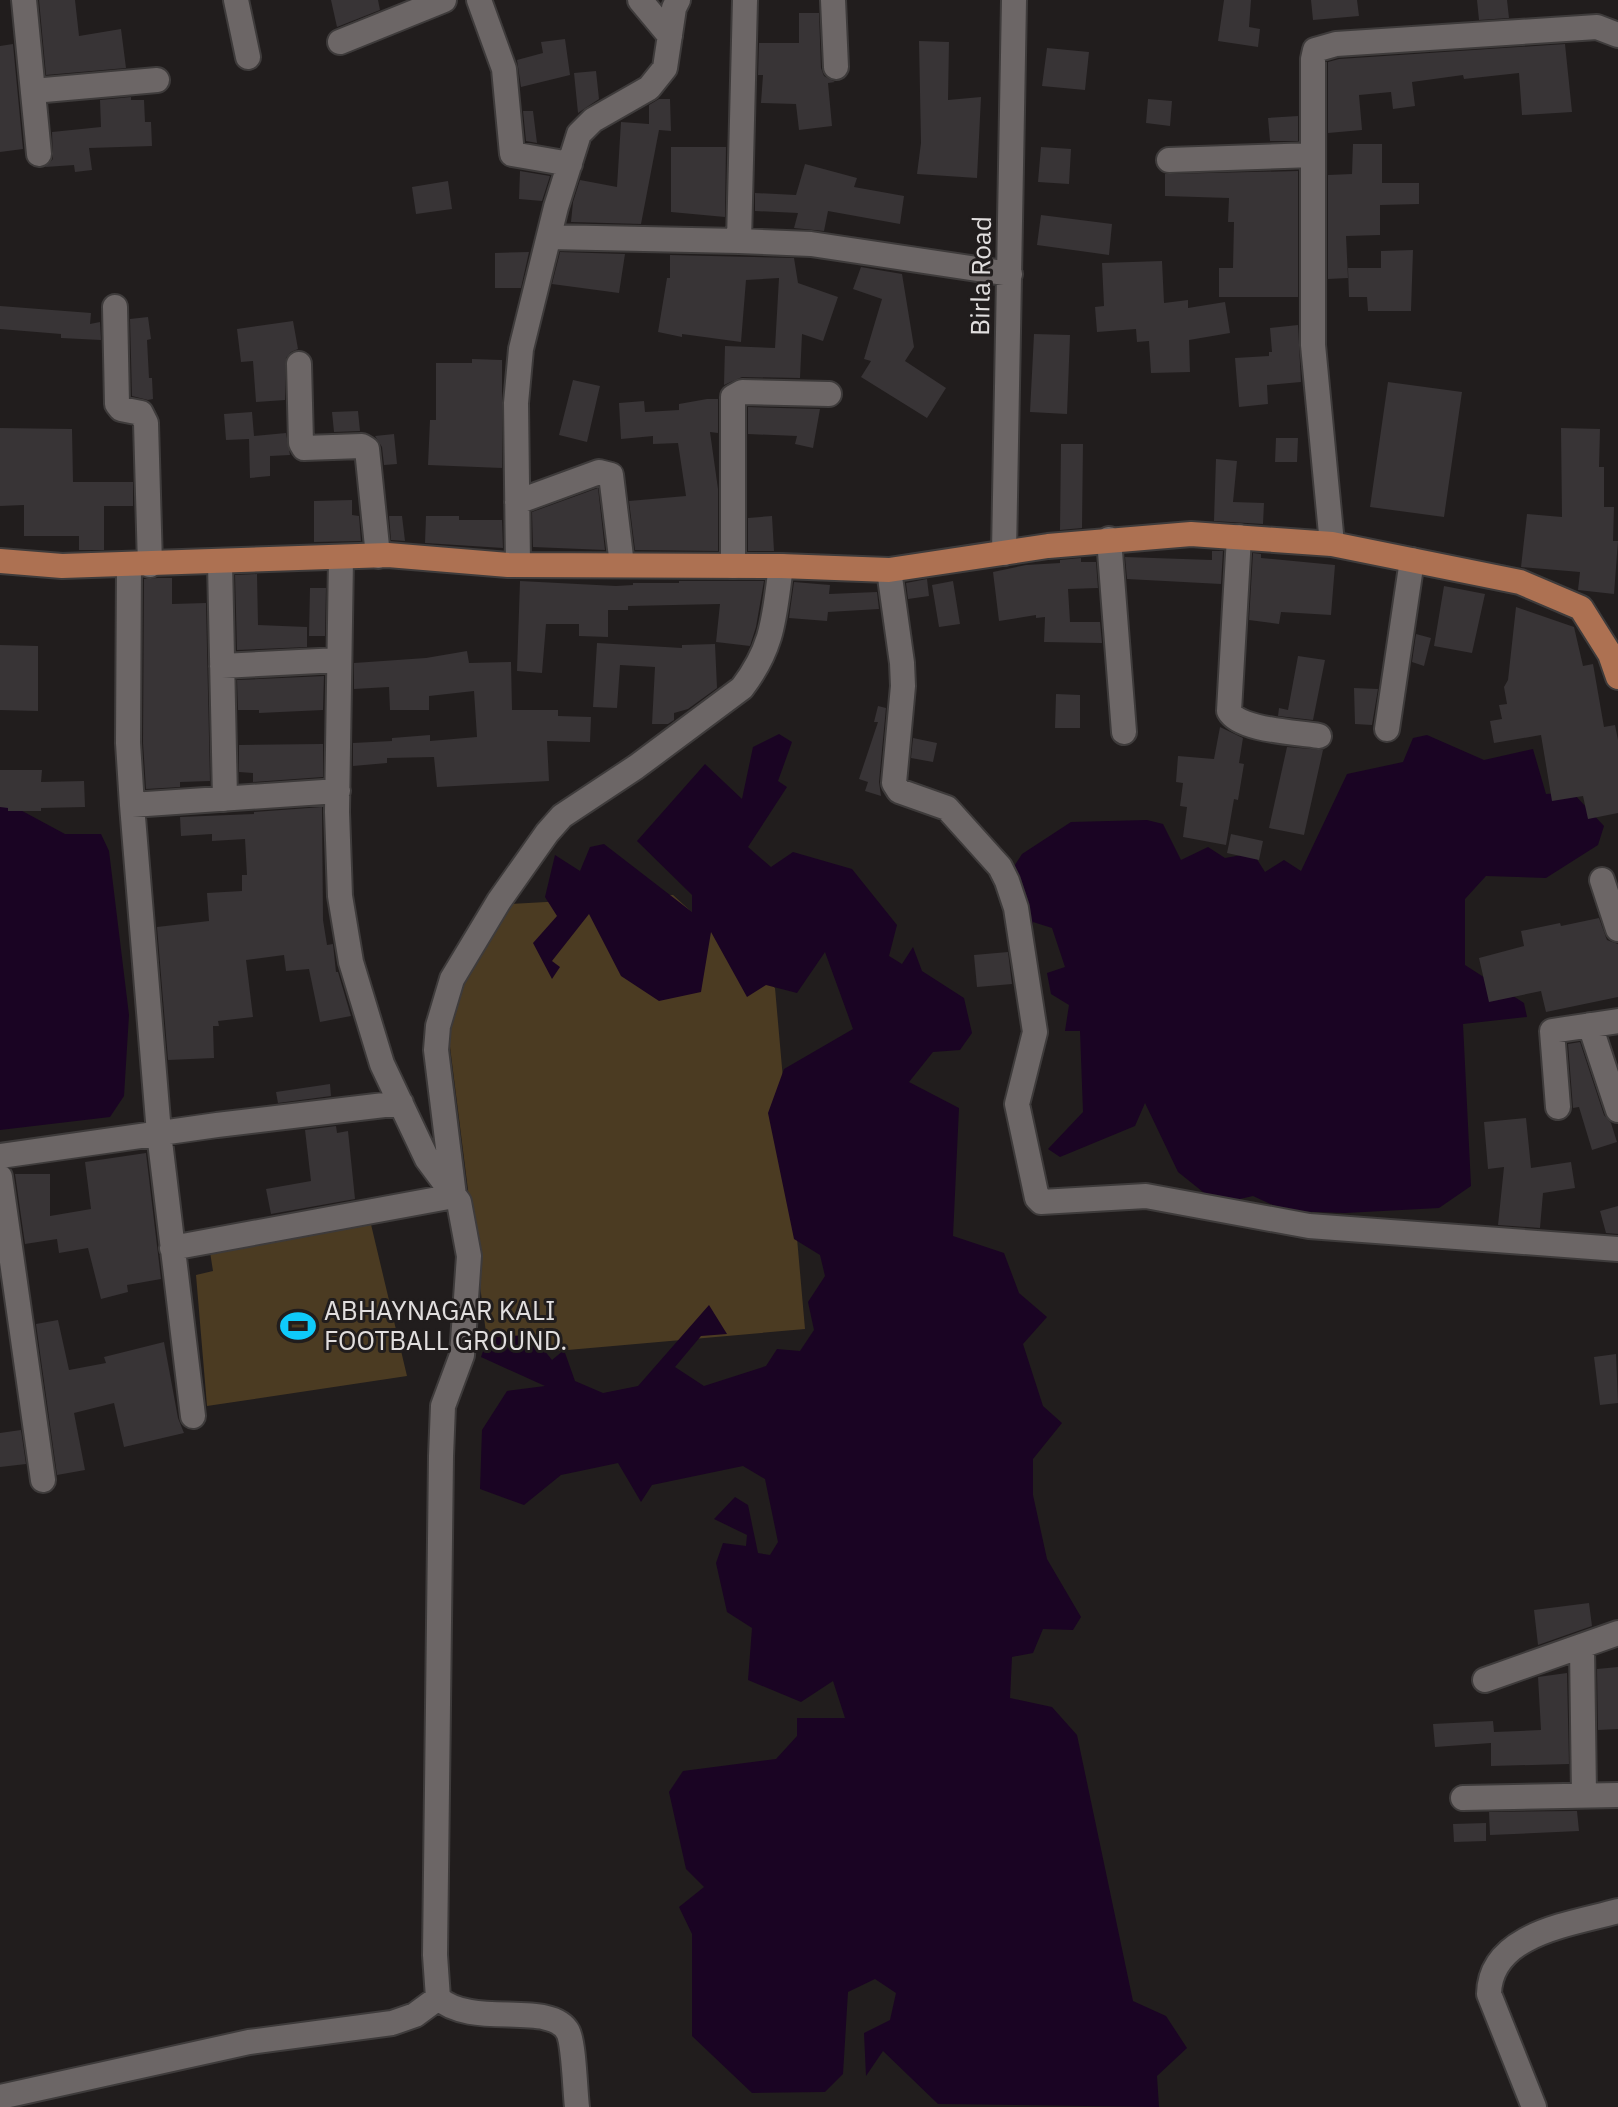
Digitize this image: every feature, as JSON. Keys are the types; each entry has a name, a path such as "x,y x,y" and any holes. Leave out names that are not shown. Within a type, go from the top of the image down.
{"main road":[{"path":"0,561 62,566 140,565 378,556 518,564 889,570 1109,539 1191,534 1239,537 1332,544 1520,582 1581,608 1614,653 1618,677"}],"street":[{"path":"24,0 39,154"},
{"path":"236,0 248,57"},
{"path":"340,42 444,0"},
{"path":"479,0 507,82 512,154 570,164"},
{"path":"640,0 670,36"},
{"path":"518,564 516,403 521,349 549,237 579,134 602,114 649,88 657,80 665,68 674,8 678,0"},
{"path":"739,241 745,0"},
{"path":"833,0 836,67"},
{"name":"Birla Road","path":"1004,553 1014,0"},
{"path":"1332,544 1313,345 1315,50 1323,45 1597,27 1618,35"},
{"path":"33,91 157,80"},
{"path":"1169,160 1313,155"},
{"path":"549,237 811,244 1010,274"},
{"path":"115,307 117,404 121,409 141,413 146,423 128,743 159,1133 193,1416"},
{"path":"299,364 301,443 304,448 362,446 367,449 378,556"},
{"path":"733,566 733,397 742,392 829,394"},
{"path":"517,502 599,472 611,475 622,565"},
{"path":"1239,537 1229,711 1233,718 1249,725 1319,736"},
{"path":"1109,539 1124,732"},
{"path":"341,558 340,896 351,962 382,1064 427,1159 457,1199"},
{"path":"1387,729 1412,560"},
{"path":"220,563 225,799"},
{"path":"577,2107 568,2032 558,2022 546,2016 467,2013 449,2008 438,1998 435,1955 443,1406 462,1355 469,1256 457,1199 436,1050 438,1026 452,979 499,901 562,816 636,767 742,688 755,671 772,634 781,566"},
{"path":"889,570 903,686 894,783 899,791 947,808 1000,867 1007,881 1016,908 1035,1032 1017,1110 1037,1198 1041,1202 1146,1196 1309,1226 1618,1249"},
{"path":"222,666 339,660"},
{"path":"132,805 338,791"},
{"path":"1602,880 1618,929"},
{"path":"1558,1107 1551,1034 1554,1030 1618,1021"},
{"path":"1590,1025 1618,1110"},
{"path":"0,1156 401,1103"},
{"path":"0,1177 10,1315 43,1480"},
{"path":"172,1248 457,1199"},
{"path":"1485,1680 1618,1633"},
{"path":"1582,1647 1584,1795"},
{"path":"1463,1798 1618,1795"},
{"path":"1534,2107 1489,1994 1493,1969 1517,1943 1556,1928 1618,1911"},
{"path":"0,2097 249,2042 392,2023 415,2015 438,1998"}],"shaded area":[{"path":"779,734 792,742 778,781 787,787 748,847 771,867 793,852 852,869 897,925 889,956 902,964 913,947 922,971 964,998 972,1033 960,1050 933,1052 909,1082 959,1108 953,1236 1004,1253 1019,1293 1047,1317 1023,1344 1043,1406 1062,1423 1033,1459 1033,1495 1047,1559 1081,1617 1073,1630 1043,1629 1033,1653 1012,1657 1010,1698 1052,1707 1077,1735 1133,2001 1166,2016 1187,2048 1157,2076 1159,2107 938,2104 883,2051 866,2076 864,2033 890,2020 896,1993 875,1979 848,1992 843,2074 825,2092 752,2093 692,2036 692,1934 679,1907 704,1887 686,1869 669,1792 683,1771 776,1759 797,1736 797,1718 845,1718 833,1681 801,1702 748,1680 752,1628 727,1612 716,1563 723,1543 746,1546 747,1535 714,1519 735,1497 748,1505 758,1553 770,1555 778,1542 765,1479 743,1466 652,1485 641,1502 618,1463 561,1475 524,1505 480,1489 482,1430 507,1391 545,1386 481,1357 488,1337 532,1335 552,1360 564,1350 575,1381 603,1393 638,1386 709,1305 727,1334 701,1336 675,1367 704,1386 766,1366 777,1349 800,1351 814,1330 808,1302 825,1276 820,1255 794,1239 768,1113 784,1069 853,1029 825,952 797,993 766,985 747,997 711,932 701,992 659,1001 621,976 589,914 552,961 560,967 552,979 533,943 557,916 545,897 555,855 580,871 590,847 604,844 692,912 692,895 637,841 705,764 742,799 753,747"},
{"path":"1427,735 1484,760 1533,749 1546,794 1572,792 1604,826 1598,845 1546,878 1486,876 1465,899 1465,965 1524,1003 1527,1017 1463,1024 1471,1186 1439,1208 1345,1213 1286,1211 1253,1196 1218,1204 1178,1172 1145,1103 1135,1126 1060,1157 1048,1149 1083,1112 1080,1031 1065,1031 1069,1005 1051,994 1047,973 1065,967 1052,928 1033,922 1031,951 1000,888 1022,854 1071,822 1147,820 1163,824 1181,860 1208,847 1225,858 1253,853 1265,872 1284,860 1301,871 1347,774 1403,762 1413,738"},
{"path":"0,799 65,834 101,834 109,851 129,1015 124,1096 110,1117 0,1130"},
{"path":"673,895 775,988 805,1329 489,1357 445,1007 510,904"},
{"name":"ABHAYNAGAR KALI FOOTBALL GROUND.","path":"369,1216 407,1376 207,1406 196,1275 213,1271 210,1252"}],"building":[{"path":"39,0 75,0 79,36 121,29 126,68 46,75"},
{"path":"331,0 378,0 380,10 337,27"},
{"path":"1224,0 1251,0 1249,27 1260,29 1258,47 1218,41"},
{"path":"1311,0 1357,0 1359,16 1313,20"},
{"path":"1477,0 1507,0 1509,18 1479,20"},
{"path":"799,13 819,13 821,68 824,76 835,82 828,83 832,126 799,130 796,104 761,103 763,75 758,75 759,43 799,43"},
{"path":"565,39 570,75 521,87 517,60 543,53 541,42"},
{"path":"919,41 949,42 948,100 981,97 977,178 917,174 921,143"},
{"path":"13,44 23,149 0,152 0,46"},
{"path":"1565,44 1572,112 1522,115 1519,73 1464,79 1463,75 1412,82 1415,106 1393,109 1391,92 1359,95 1362,130 1328,133 1328,62"},
{"path":"1047,48 1089,52 1085,90 1042,86"},
{"path":"596,71 599,99 578,113 574,73"},
{"path":"131,97 131,100 144,100 145,122 151,122 152,146 89,148 92,170 75,172 74,165 45,167 53,159 52,132 101,127 100,100"},
{"path":"659,99 670,99 671,131 659,130 641,224 571,222 580,180 617,187 621,122 649,124 649,105"},
{"path":"1148,99 1172,101 1170,126 1146,123"},
{"path":"523,111 533,111 537,143 526,141"},
{"path":"1298,116 1298,141 1270,141 1268,118"},
{"path":"1353,144 1382,144 1382,183 1419,183 1419,204 1380,205 1380,235 1346,236 1348,278 1328,279 1328,175 1352,174"},
{"path":"671,147 726,147 725,217 671,212"},
{"path":"1041,147 1071,149 1069,184 1038,182"},
{"path":"805,164 857,178 854,187 904,196 900,224 828,211 824,231 794,228 798,213 755,211 755,193 796,195"},
{"path":"520,171 550,176 542,201 519,199"},
{"path":"1298,171 1298,297 1219,297 1219,268 1233,268 1234,222 1228,222 1229,198 1165,196 1165,174"},
{"path":"448,181 452,209 416,214 412,187"},
{"path":"1041,215 1112,224 1109,255 1037,245"},
{"path":"1413,250 1411,311 1368,311 1367,297 1349,297 1348,268 1381,268 1381,251"},
{"path":"529,252 521,288 495,288 495,253"},
{"path":"560,252 625,254 619,293 552,284"},
{"path":"670,255 794,258 798,283 838,297 823,341 802,334 800,378 742,377 724,385 725,346 775,348 779,278 746,280 741,342 658,332 667,278 670,278"},
{"path":"1162,261 1164,303 1188,300 1188,308 1225,302 1230,333 1189,340 1190,372 1151,373 1149,341 1137,342 1136,329 1097,332 1095,307 1104,306 1102,263"},
{"path":"861,267 902,274 914,347 905,361 946,388 927,418 861,377 871,361 864,359 882,299 853,289"},
{"path":"0,306 91,313 90,324 100,322 101,340 0,329"},
{"path":"148,317 151,339 147,340 149,378 152,378 153,399 148,400 132,396 130,319"},
{"path":"293,321 298,349 286,358 285,400 256,402 253,361 241,362 237,329"},
{"path":"1298,325 1301,382 1267,385 1268,404 1239,407 1235,358 1269,356 1272,352 1270,328"},
{"path":"1034,334 1070,335 1067,414 1030,412"},
{"path":"472,359 502,360 502,468 428,465 430,420 436,420 436,363 472,363"},
{"path":"573,380 600,386 587,442 559,435"},
{"path":"1388,382 1462,392 1444,517 1370,507"},
{"path":"718,399 718,433 710,432 718,489 718,551 635,550 629,501 686,496 678,443 653,444 653,436 621,439 619,403 644,401 645,412 679,410 679,404"},
{"path":"748,407 820,409 813,448 795,444 797,436 748,434"},
{"path":"358,411 360,431 334,432 332,412"},
{"path":"252,412 254,436 286,433 290,455 270,456 270,476 250,478 249,439 226,440 224,414"},
{"path":"0,428 72,429 73,482 133,482 133,506 104,506 104,550 79,550 79,536 24,536 24,505 0,506"},
{"path":"1561,428 1600,429 1599,467 1604,467 1604,507 1614,507 1613,541 1618,541 1614,594 1578,590 1580,572 1521,567 1527,514 1562,517"},
{"path":"394,434 397,464 384,465 382,447 375,436"},
{"path":"1276,438 1298,438 1297,462 1275,462"},
{"path":"1061,444 1083,444 1082,528 1060,530"},
{"path":"1216,459 1237,461 1233,502 1264,503 1263,524 1214,521"},
{"path":"598,488 605,550 533,547 532,512"},
{"path":"352,500 352,515 359,516 361,541 314,542 314,501"},
{"path":"389,516 402,516 405,541 391,540"},
{"path":"426,516 502,520 503,548 425,543"},
{"path":"772,516 774,551 748,551 748,518"},
{"path":"1212,551 1223,551 1221,584 1127,579 1125,557 1212,560"},
{"path":"1253,553 1261,554 1261,558 1335,565 1331,615 1281,612 1279,624 1249,620"},
{"path":"1081,558 1081,562 1096,562 1098,588 1068,589 1070,622 1100,622 1102,643 1044,642 1045,617 1036,618 1036,615 999,621 993,572"},
{"path":"257,574 258,625 307,627 307,647 237,650 235,575"},
{"path":"172,578 172,604 206,603 210,781 180,782 180,787 146,789 143,743 144,579"},
{"path":"927,579 929,596 908,599 906,583"},
{"path":"520,581 616,586 679,581 764,581 750,646 716,642 720,604 628,606 628,610 608,610 608,637 579,636 579,624 546,624 542,673 517,671"},
{"path":"953,581 960,624 939,627 932,585"},
{"path":"794,582 830,585 829,594 877,592 879,609 828,612 827,621 789,618"},
{"path":"1444,586 1485,594 1472,653 1434,646"},
{"path":"310,588 326,588 325,636 309,636"},
{"path":"1516,607 1574,627 1583,666 1593,664 1604,727 1615,725 1618,740 1618,813 1588,819 1583,796 1552,801 1541,735 1494,743 1490,721 1502,719 1499,705 1507,704 1504,687 1508,680"},
{"path":"1416,634 1431,638 1424,666 1412,662"},
{"path":"597,643 682,648 682,645 715,644 717,688 688,709 674,713 674,720 668,724 652,724 655,667 620,665 617,708 593,707"},
{"path":"0,645 38,646 38,711 0,710"},
{"path":"467,651 469,663 511,662 512,710 558,710 558,716 591,717 590,742 547,741 549,781 437,787 434,757 387,758 387,763 353,766 353,743 430,735 430,741 477,737 474,691 429,696 429,710 390,710 389,687 354,689 354,663 426,658"},
{"path":"1298,656 1325,660 1313,720 1278,716 1279,708 1288,710"},
{"path":"324,676 323,710 259,713 259,710 238,710 237,680"},
{"path":"1354,688 1378,689 1372,725 1355,724"},
{"path":"1056,694 1080,695 1080,728 1055,728"},
{"path":"878,706 886,708 879,782 881,796 865,791 868,782 859,779 878,722 874,722"},
{"path":"1220,727 1243,738 1239,763 1244,764 1226,845 1183,837 1187,807 1180,806 1183,783 1176,782 1178,756 1214,759"},
{"path":"913,738 937,743 933,762 911,758"},
{"path":"323,744 323,777 253,782 253,773 239,772 239,745"},
{"path":"1287,747 1323,750 1304,835 1269,828"},
{"path":"0,770 42,770 41,782 84,781 85,807 8,811 8,808 0,807"},
{"path":"322,807 323,920 327,945 333,944 336,972 351,1016 320,1022 309,969 286,971 284,955 246,960 253,1017 218,1021 219,1026 213,1026 214,1058 168,1060 157,927 209,921 207,893 242,891 242,875 247,875 245,839 212,841 212,834 181,836 180,817"},
{"path":"1231,834 1263,841 1259,860 1227,853"},
{"path":"1599,918 1607,940 1618,944 1618,997 1546,1012 1541,991 1489,1002 1479,958 1524,946 1521,931"},
{"path":"1008,952 1012,984 977,987 974,955"},
{"path":"1580,1042 1604,1115 1611,1123 1617,1142 1592,1150 1579,1107 1573,1108 1568,1044"},
{"path":"330,1084 331,1096 278,1103 276,1092"},
{"path":"1526,1118 1531,1168 1571,1162 1575,1188 1543,1193 1540,1228 1498,1225 1504,1167 1488,1169 1484,1122"},
{"path":"336,1126 337,1133 348,1131 355,1199 271,1214 266,1189 311,1181 305,1130"},
{"path":"146,1153 161,1279 127,1285 128,1292 101,1299 88,1248 59,1253 57,1239 25,1244 15,1174 50,1174 50,1216 91,1209 85,1162"},
{"path":"1618,1206 1618,1234 1606,1233 1600,1211"},
{"path":"58,1320 69,1370 106,1363 104,1357 164,1342 178,1418 184,1433 124,1447 114,1403 74,1413 85,1470 57,1475 36,1324"},
{"path":"1616,1354 1618,1403 1600,1405 1594,1357"},
{"path":"21,1430 26,1464 0,1467 0,1433"},
{"path":"1589,1603 1592,1626 1538,1645 1534,1610"},
{"path":"1618,1667 1618,1729 1598,1730 1597,1669"},
{"path":"1567,1673 1569,1764 1491,1766 1491,1743 1435,1747 1433,1724 1493,1721 1494,1732 1541,1730 1538,1677"},
{"path":"1577,1811 1579,1831 1490,1835 1489,1812"},
{"path":"1486,1823 1486,1841 1454,1842 1453,1824"}],"place":[{"name":"ABHAYNAGAR KALI FOOTBALL GROUND.","path":"298,1326"}]}
